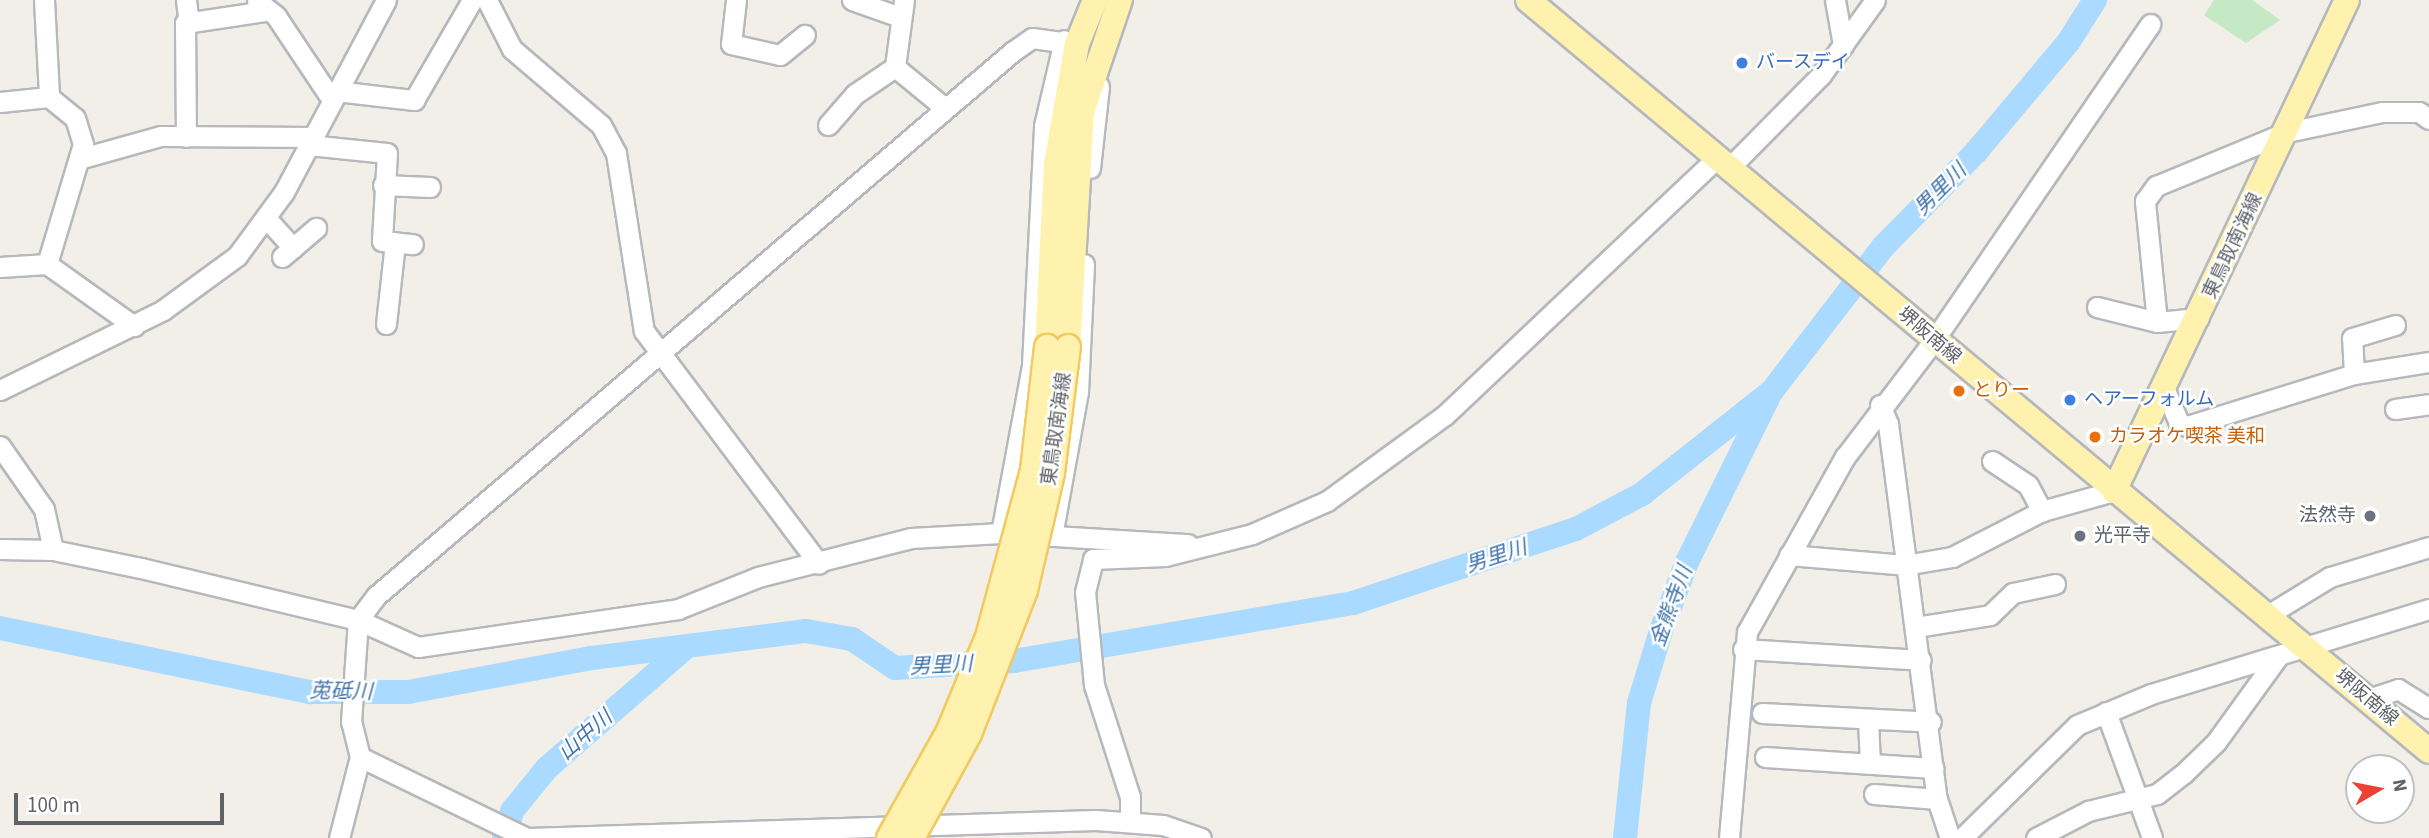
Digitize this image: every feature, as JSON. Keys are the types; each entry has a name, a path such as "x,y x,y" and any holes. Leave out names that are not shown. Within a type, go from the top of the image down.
{"main road":[{"name":"東鳥取南海線","path":"878,834 948,733 988,637 1033,470 1058,347 1056,164 1070,42 1095,0"},
{"name":"東鳥取南海線","path":"912,838 969,734 1025,590 1052,473 1058,347 1082,112 1120,0"},
{"name":"堺阪南線","path":"1528,0 2429,751"},
{"name":"東鳥取南海線","path":"2115,491 2287,132 2347,0"}],"street":[{"path":"44,0 50,97"},
{"path":"186,0 189,23 186,137"},
{"path":"0,390 134,326 216,273 267,219 386,0"},
{"path":"334,95 414,100 472,0"},
{"path":"487,0 512,49 601,125 616,153 644,331 657,355 819,564"},
{"path":"736,0 731,44 780,55 805,35"},
{"path":"828,125 855,94 895,67 902,9 852,0"},
{"path":"1835,0 1843,45"},
{"path":"1130,820 1130,797 1094,685 1085,592 1093,559 1165,556 1289,520 1392,458 1729,167 1843,45 1875,0"},
{"path":"189,23 260,6 276,16 334,95"},
{"path":"1052,536 1078,391 1091,152 1111,23"},
{"path":"1729,838 1743,649 1789,555 1880,405 1928,334 2150,24"},
{"path":"339,838 360,757 351,722 353,654 358,620 376,596 945,108 1032,38 1070,42 1044,126 1032,365 1001,533"},
{"path":"895,67 945,108"},
{"path":"0,102 50,97 75,118 82,158 47,264"},
{"path":"2157,322 2145,201 2156,186 2287,132 2382,112 2419,112 2429,119"},
{"path":"82,158 161,136 311,141 387,153 383,185 382,241 404,243 386,324"},
{"path":"383,185 430,187"},
{"path":"267,219 287,253 316,228"},
{"path":"0,267 47,264 134,326"},
{"path":"2097,307 2157,322 2199,318"},
{"path":"2354,374 2352,338 2395,325"},
{"path":"2165,390 2179,423 2188,426 2354,374 2429,362"},
{"path":"2395,409 2429,404"},
{"path":"1880,405 1931,722 1937,799 1950,838"},
{"path":"0,446 44,509 53,550"},
{"path":"1992,461 2028,485 2042,511"},
{"path":"1789,555 1905,565 1952,557 2042,511 2115,491"},
{"path":"0,549 53,550 358,620 418,647 678,608 758,577 819,564 911,538 1001,533 1203,545"},
{"path":"2266,616 2330,577 2429,547"},
{"path":"1916,626 1990,615 2012,593 2055,584"},
{"path":"1962,838 2052,743 2106,712 2429,609"},
{"path":"1743,649 1922,660"},
{"path":"2036,838 2088,811 2138,800 2183,774 2216,742 2279,655"},
{"path":"2368,699 2399,689 2429,708"},
{"path":"2106,712 2152,838"},
{"path":"1762,713 1931,722"},
{"path":"1868,719 1870,764"},
{"path":"360,757 527,838 878,834 1130,820 1201,838"},
{"path":"1765,757 1934,768"},
{"path":"1874,794 1937,799"}],"green space":[{"path":"2214,0 2252,0 2280,20 2246,43 2204,15"}],"waterway":[{"name":"男里川","path":"0,628 310,692 408,692 592,658 806,631 852,639 895,668 1014,661 1353,603 1576,529 1642,494 1772,391 1883,247 1976,152 2069,41 2095,0"},
{"name":"金熊寺川","path":"1625,838 1639,703 1662,628 1687,562 1768,398"},
{"name":"山中川","path":"504,838 512,811 547,768 685,648"}],"place":[{"name":"バースデイ","path":"1742,63"},
{"name":"とりー","path":"1959,391"},
{"name":"ヘアーフォルム","path":"2070,400"},
{"name":"カラオケ喫茶 美和","path":"2095,437"},
{"name":"法然寺","path":"2370,516"},
{"name":"光平寺","path":"2080,536"}],"water label":[{"name":"莵砥川","path":"341,691"}]}
